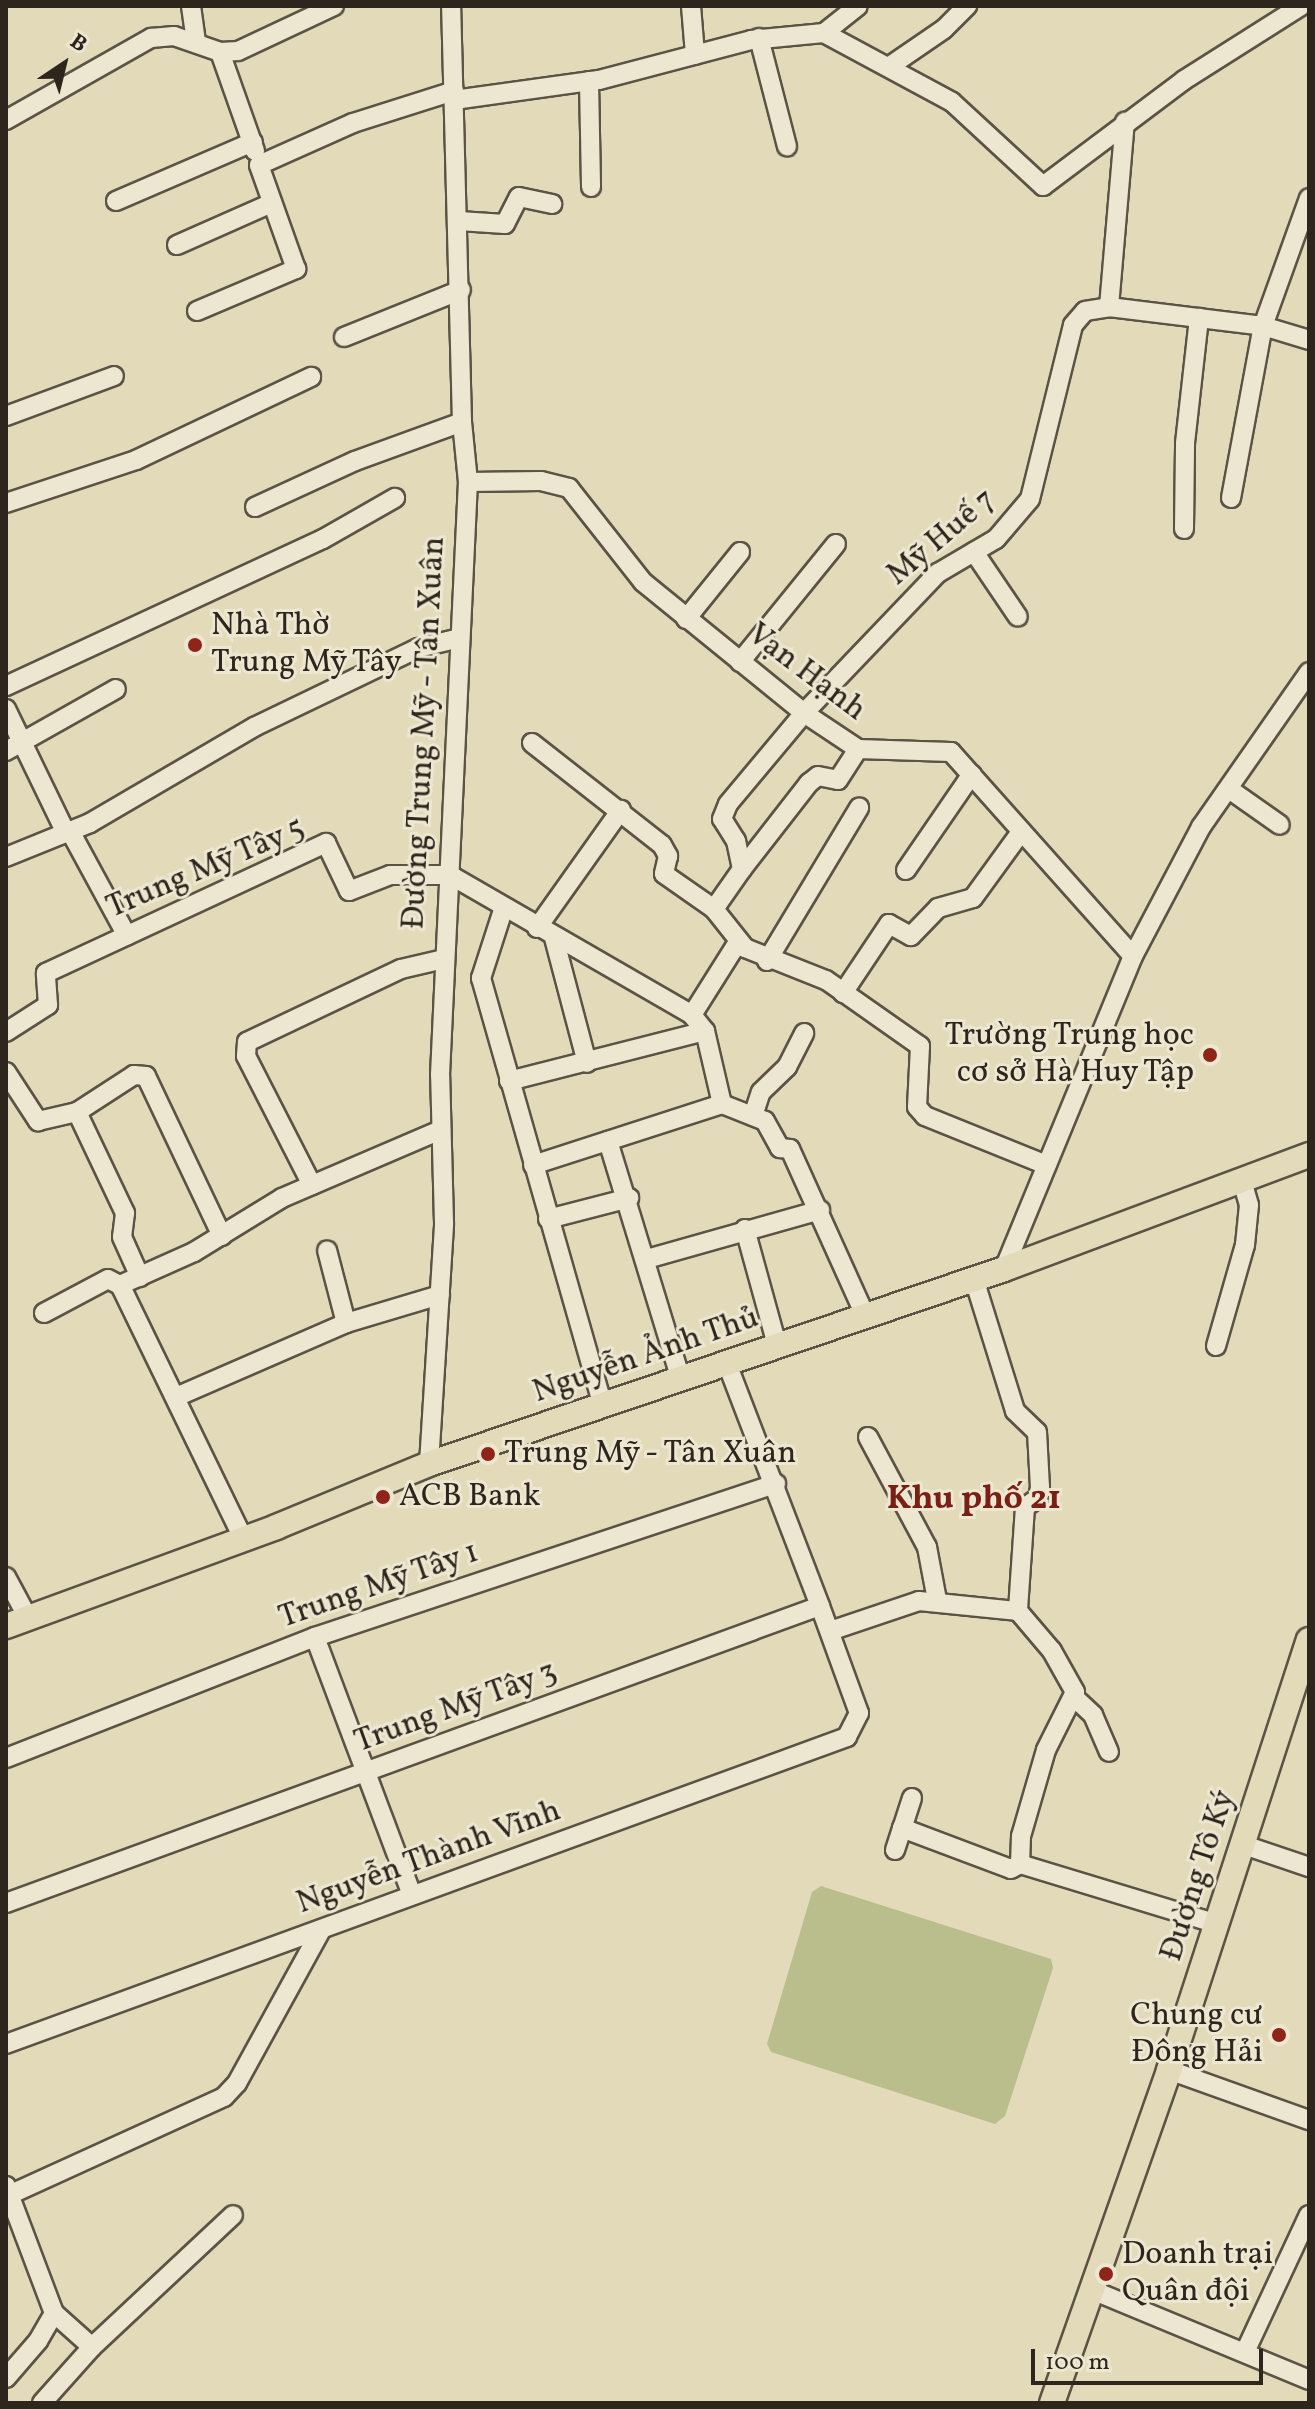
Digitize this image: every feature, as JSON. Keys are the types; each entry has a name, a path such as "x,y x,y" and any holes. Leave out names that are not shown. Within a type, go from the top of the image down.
{"main road":[{"name":"Nguyễn Ảnh Thủ","path":"17,1622 243,1538 429,1464 680,1376 1004,1269 1309,1155"},
{"name":"Đường Tô Ký","path":"1052,2403 1169,2070 1309,1640"}],"street":[{"path":"191,6 196,43"},
{"path":"6,120 151,38 174,36 220,52 238,51 334,6"},
{"name":"Đường Trung Mỹ - Tân Xuân","path":"429,1464 440,1295 444,959 468,482 462,422 461,290 451,6"},
{"path":"691,6 695,55"},
{"path":"824,33 858,6"},
{"path":"890,66 944,29 967,6"},
{"path":"259,165 353,123 454,95 589,81 759,38 824,33 952,102 1043,186 1125,122 1301,6"},
{"path":"759,38 787,146"},
{"path":"197,311 296,269 220,52"},
{"path":"589,81 591,187"},
{"path":"1125,122 1109,307 1263,326 1309,340"},
{"path":"116,201 253,142"},
{"path":"459,221 505,224 519,197 552,204"},
{"path":"1231,498 1263,326 1309,198"},
{"path":"177,245 272,203"},
{"path":"344,337 461,290"},
{"name":"Mỹ Huế 7","path":"742,869 736,841 722,819 728,804 804,713 938,573 996,539 1030,499 1073,325 1085,311 1109,307"},
{"path":"1184,529 1185,443 1199,318"},
{"path":"6,416 114,376"},
{"path":"6,503 136,460 311,377"},
{"path":"255,507 355,461 462,422"},
{"name":"Vạn Hạnh","path":"468,482 541,481 569,488 643,582 804,713 858,749 943,749 972,774 1133,956"},
{"path":"6,686 323,539 395,498"},
{"path":"740,662 836,544"},
{"path":"686,619 740,552"},
{"path":"974,552 1018,617"},
{"path":"6,857 68,832 254,727 418,648 460,638"},
{"path":"1004,1269 1133,956 1201,827 1309,672"},
{"path":"14,747 116,689"},
{"path":"6,709 14,747 68,832 127,936"},
{"path":"532,743 621,810 667,852 664,874 714,909 738,942 767,961 826,980 920,1046 917,1107 925,1116 1046,1165"},
{"path":"714,909 809,783 818,776 838,780 858,749"},
{"path":"906,870 972,774"},
{"path":"1229,789 1280,825"},
{"path":"767,961 859,808"},
{"path":"537,928 621,810"},
{"path":"843,993 889,924 911,936 938,908 973,898 1021,832"},
{"name":"Trung Mỹ Tây 5","path":"6,1032 48,1005 46,973 326,843 349,891 390,875 450,875"},
{"path":"450,875 554,938 692,1015 705,1031 722,1104"},
{"path":"504,907 481,978 602,1403"},
{"path":"554,938 587,1063"},
{"path":"692,1015 738,942"},
{"path":"312,1185 246,1056 247,1042 401,969 444,959"},
{"path":"509,1081 705,1031"},
{"path":"753,1116 761,1092 787,1067 804,1033"},
{"path":"6,1072 38,1121 77,1112 134,1075 146,1076 222,1236"},
{"path":"533,1165 722,1104 765,1121 782,1150 790,1149 866,1317"},
{"path":"77,1112 125,1213 122,1237 140,1277"},
{"path":"120,1285 222,1236 312,1185 441,1130"},
{"path":"608,1141 629,1198 680,1376"},
{"path":"1216,1346 1245,1245 1249,1205 1242,1180"},
{"path":"548,1219 629,1198"},
{"path":"647,1259 820,1210"},
{"path":"745,1229 777,1345"},
{"path":"327,1250 346,1323"},
{"path":"44,1313 108,1279 120,1285 243,1538"},
{"path":"974,1279 1015,1411 1037,1432 1040,1487 1038,1498 1025,1507 1018,1611"},
{"path":"176,1397 346,1323 440,1295"},
{"path":"726,1361 776,1484 830,1631 919,1601 937,1600 1018,1611 1052,1651 1075,1698 1093,1715 1109,1752"},
{"path":"868,1437 927,1547 937,1600"},
{"name":"Trung Mỹ Tây 1","path":"6,1758 315,1637 776,1484"},
{"path":"6,1577 17,1622"},
{"name":"Trung Mỹ Tây 3","path":"6,1903 820,1606"},
{"name":"Nguyễn Thành Vĩnh","path":"6,2044 320,1932 412,1895 847,1737 859,1713 830,1631"},
{"path":"315,1637 412,1895"},
{"path":"1020,1864 1021,1836 1046,1750 1075,1698"},
{"path":"895,1850 912,1798"},
{"path":"902,1828 1011,1869 1020,1864 1217,1924"},
{"path":"1244,1845 1309,1867"},
{"path":"92,2347 54,2313 8,2190 224,2097 237,2083 320,1932"},
{"path":"1169,2070 1308,2116"},
{"path":"42,2403 92,2347 233,2215"},
{"path":"1245,2352 1309,2215"},
{"path":"1092,2290 1309,2380"},
{"path":"6,2378 38,2341 54,2313"}],"green space":[{"path":"821,1886 1051,1959 1053,1968 1005,2116 995,2124 771,2052 767,2044 812,1892"}],"place":[{"name":"Nhà Thờ Trung Mỹ Tây","path":"195,645"},
{"name":"Trường Trung học cơ sở Hà Huy Tập","path":"1210,1055"},
{"name":"Trung Mỹ - Tân Xuân","path":"488,1454"},
{"name":"ACB Bank","path":"383,1497"},
{"name":"Chung cư Đông Hải","path":"1279,2035"},
{"name":"Doanh trại Quân đội","path":"1106,2274"}],"district":[{"name":"Khu phố 21","path":"974,1500"}]}
